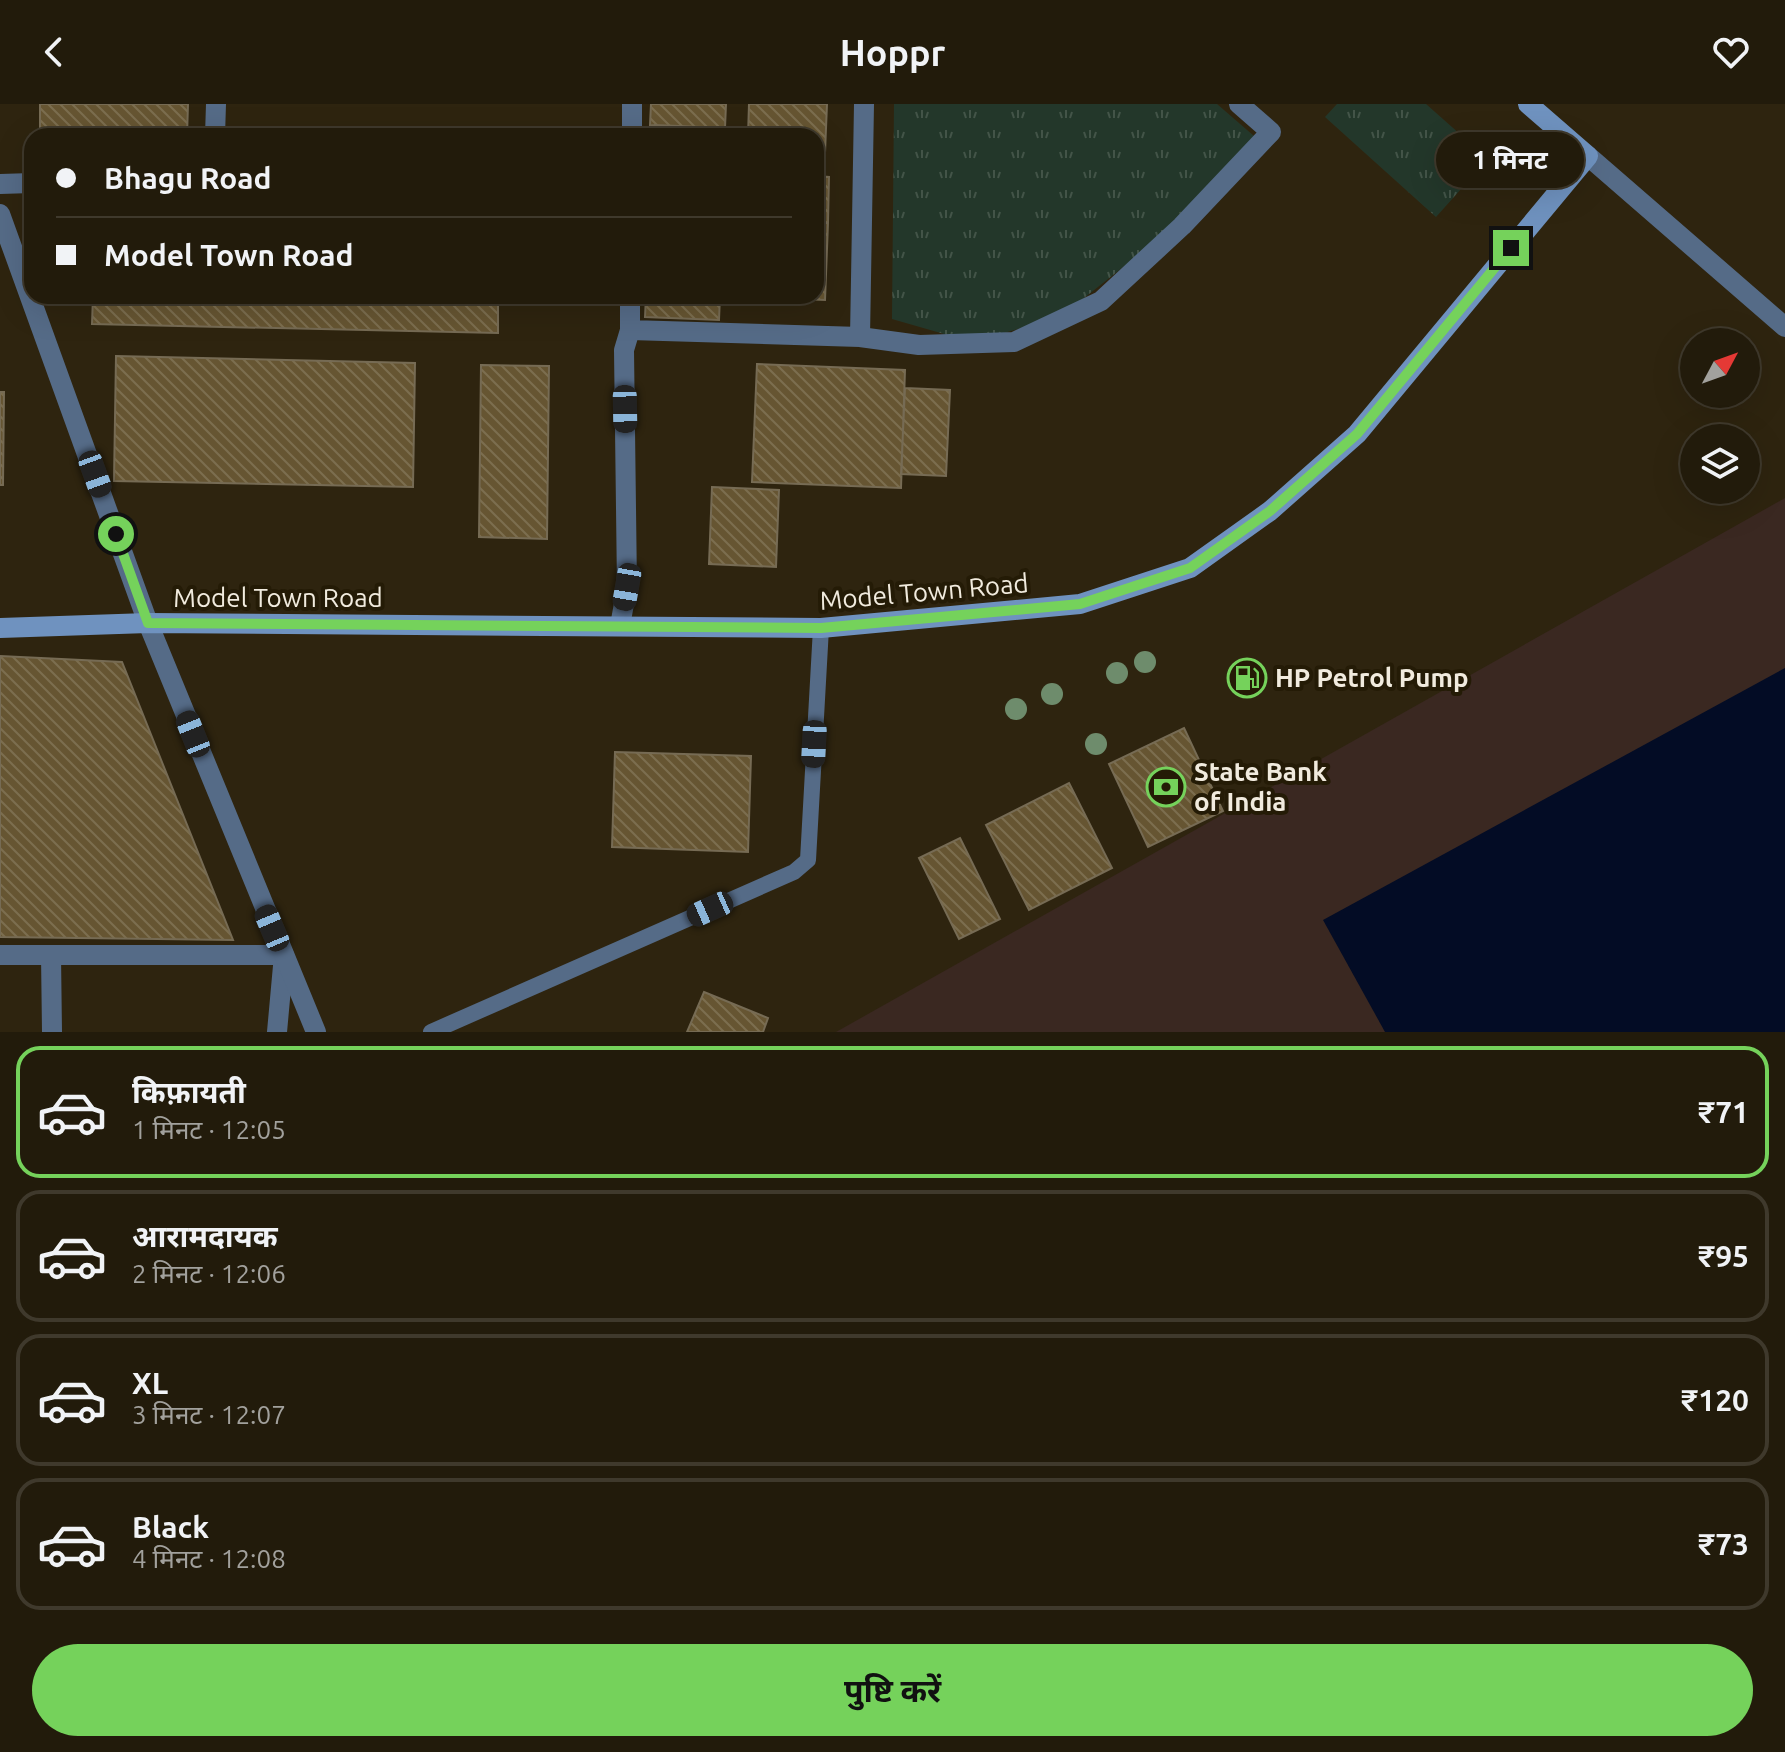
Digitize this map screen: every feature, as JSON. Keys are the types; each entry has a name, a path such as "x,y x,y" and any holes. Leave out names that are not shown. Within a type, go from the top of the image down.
{"main road":[{"path":"1528,104 1588,156"},
{"name":"Model Town Road","path":"0,628 148,623 821,628 1080,604 1190,568 1270,511 1357,434 1588,156"}],"street":[{"path":"215,128 216,104"},
{"path":"632,104 632,128"},
{"path":"860,337 864,104"},
{"path":"630,330 860,337 919,345 1014,342 1101,301 1182,226 1271,132 1239,104"},
{"path":"1588,156 1785,327"},
{"path":"0,184 24,183"},
{"path":"0,214 24,280"},
{"path":"33,304 148,623 316,1032"},
{"path":"620,626 627,587 624,350 630,330 630,304"},
{"path":"0,955 284,955"},
{"path":"51,955 52,1032"},
{"path":"277,1032 284,955"}],"lane":[{"path":"431,1032 794,872 808,860 821,628"}],"shaded area":[{"path":"1785,498 1785,1032 836,1032"}],"green space":[{"path":"894,104 1217,104 1254,136 1151,245 1060,317 972,342 892,319"},
{"path":"1337,104 1426,104 1488,159 1436,217 1325,117"}],"water":[{"path":"1785,668 1785,1032 1385,1032 1323,920"}],"building":[{"path":"40,104 188,104 187,128 40,128"},
{"path":"651,104 726,104 725,128 650,125"},
{"path":"749,104 827,104 824,177 824,128 748,128"},
{"path":"655,125 725,128 655,128"},
{"path":"824,177 829,177 828,223 824,223"},
{"path":"824,223 828,223 825,300"},
{"path":"93,304 498,304 498,333 92,324"},
{"path":"646,304 720,304 719,320 645,317"},
{"path":"116,356 415,363 413,487 114,481"},
{"path":"757,364 905,370 901,488 752,482"},
{"path":"481,365 549,366 547,539 479,537"},
{"path":"905,388 950,390 946,476 901,474"},
{"path":"0,392 4,392 3,485 0,485"},
{"path":"712,487 779,490 776,567 709,564"},
{"path":"0,656 122,662 233,940 0,937"},
{"name":"State Bank of India","path":"1184,728 1223,811 1148,847 1109,764"},
{"path":"615,752 751,756 748,852 612,847"},
{"path":"1069,783 1112,868 1029,910 986,825"},
{"path":"960,838 1000,919 959,939 919,858"},
{"path":"704,992 768,1018 763,1032 687,1032"}],"place":[{"name":"HP Petrol Pump","path":"1247,678"},
{"name":"State Bank of India","path":"1166,787"}],"route":[{"path":"116,534 148,623 821,628 1080,604 1190,568 1270,511 1357,434 1511,248"}]}
